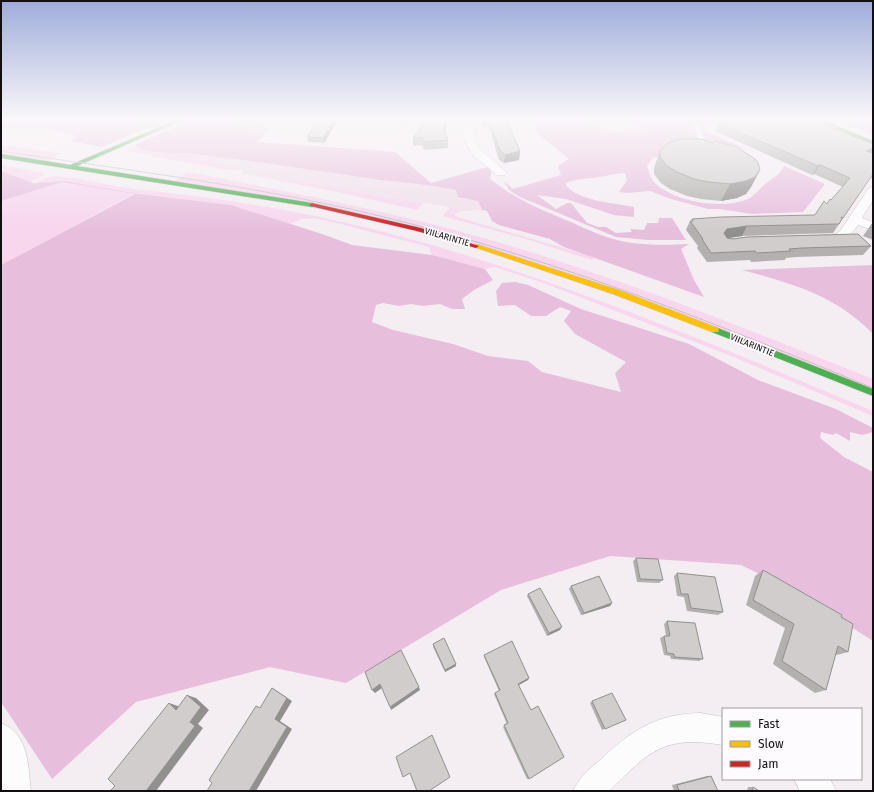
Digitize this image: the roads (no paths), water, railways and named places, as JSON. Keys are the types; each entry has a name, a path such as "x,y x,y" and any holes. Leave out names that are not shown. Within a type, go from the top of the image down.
{"main road":[{"name":"VIILARINTIE","path":"1,156 172,183 262,195 355,214 445,236 542,266 648,304 873,393"},
{"path":"88,156 110,159"},
{"path":"70,167 93,157"}],"street":[{"path":"481,156 496,166 500,173"},
{"path":"811,239 838,238 844,234 855,220 873,191"},
{"path":"855,220 873,226"},
{"path":"588,791 628,753 645,740 663,731 684,727 700,727 722,731"},
{"path":"1,737 13,755 16,791"},
{"path":"810,780 821,791"}],"tram line":[{"path":"34,156 199,181 298,198 347,208 457,236 578,274 638,295 873,388"}]}
